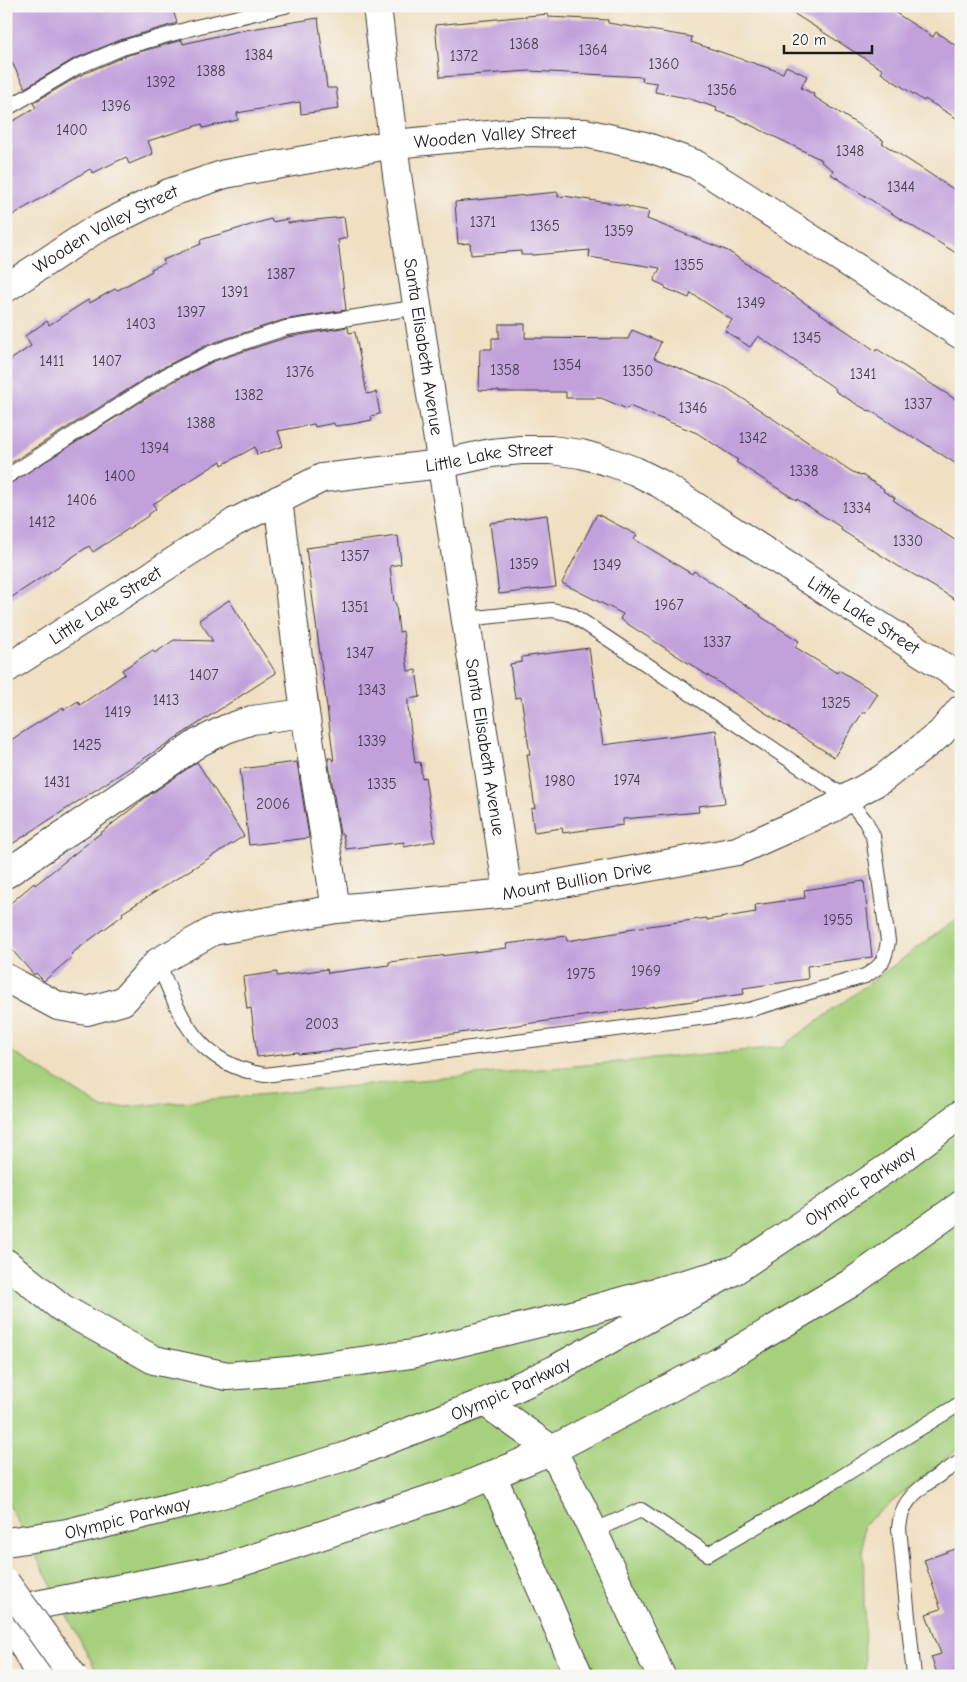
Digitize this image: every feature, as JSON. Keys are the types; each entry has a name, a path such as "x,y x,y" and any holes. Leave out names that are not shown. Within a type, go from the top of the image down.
{"main road":[{"name":"Santa Elisabeth Avenue","path":"377,6 394,144 441,464 508,893"},
{"name":"Wooden Valley Street","path":"6,288 93,231 169,193 225,174 394,144 520,132 585,133 644,146 695,164 961,335"},
{"name":"Little Lake Street","path":"6,669 235,522 322,478 441,464 491,453 551,450 581,454 610,462 635,471 659,483 961,678"},
{"path":"278,500 306,713 336,909"},
{"name":"Mount Bullion Drive","path":"6,978 58,1006 87,1011 123,1001 158,962 213,930 336,909 508,893 737,851 833,808 882,779 941,733 961,709"},
{"path":"6,874 198,744 226,729 252,720 306,713"},
{"name":"Olympic Parkway","path":"6,1542 67,1533 212,1497 344,1457 485,1402 554,1370 735,1270 896,1163 961,1114"},
{"path":"40,1676 6,1611 224,1568 454,1491 552,1450 734,1353 850,1283 961,1205"},
{"path":"6,1263 62,1308 154,1360 226,1376 288,1371 412,1354 572,1315 735,1270"},
{"path":"485,1402 552,1450 593,1531 661,1676"},
{"path":"492,1475 579,1676"},
{"path":"6,1583 73,1676"}],"lane":[{"path":"6,109 77,67 122,48 285,6"},
{"path":"6,477 167,375 211,353 286,328 419,307"},
{"path":"158,962 177,1009 196,1038 207,1049 238,1068 265,1075 752,1009 865,976 882,964 888,941 873,836 866,822 847,798 571,614 552,610 466,620"},
{"path":"593,1531 640,1510 708,1554 828,1485 961,1403"},
{"path":"914,1676 899,1528 902,1512 907,1502 916,1492 961,1461"}],"green space":[{"path":"961,916 961,1447 863,1525 865,1676 99,1676 6,1499 6,1048 104,1109 782,1047"}],"building":[{"path":"6,6 172,6 177,23 120,40 74,59 25,88 6,51"},
{"path":"782,6 885,6 933,37 936,32 961,49 961,121 925,99 924,101 881,73 883,70"},
{"path":"548,14 548,17 608,20 608,23 692,37 691,42 783,73 786,66 807,76 801,88 814,94 813,96 884,141 882,143 961,194 961,256 831,174 833,170 821,162 822,160 736,118 716,111 717,108 687,98 655,92 657,83 642,81 643,77 530,71 440,77 435,25"},
{"path":"318,18 327,88 336,88 339,109 301,114 300,102 237,113 238,120 203,128 202,124 148,141 153,154 129,164 126,157 93,173 90,169 6,219 6,125 36,108 33,103 81,75 125,56 182,40 183,44 239,31"},
{"path":"558,192 558,197 564,196 649,211 647,219 728,251 876,351 877,349 961,403 961,467 870,410 835,391 836,389 758,336 750,347 725,331 732,320 691,293 689,298 654,281 660,268 589,257 590,250 533,255 521,255 521,251 471,255 470,243 458,244 455,202"},
{"path":"344,217 347,238 338,240 346,310 283,320 207,345 162,368 6,466 6,363 31,346 25,336 47,321 49,325 88,300 90,303 115,289 118,290 152,271 151,269 165,263 163,260 201,244 200,240 271,219 272,222 288,219 288,223"},
{"path":"499,324 525,324 525,338 628,339 632,330 661,342 654,358 727,388 851,471 862,475 884,489 883,491 895,498 893,500 961,544 961,603 841,530 842,528 736,462 738,460 697,433 629,406 627,409 601,398 566,398 566,392 499,392 479,390 480,349 492,349 492,338 499,338"},
{"path":"348,327 349,333 355,332 367,394 376,392 380,414 371,416 372,420 352,424 335,426 334,423 315,427 314,424 278,431 283,446 257,455 255,447 222,465 221,461 153,504 156,509 148,516 93,552 89,546 6,601 6,486 171,383 214,361 288,337"},
{"path":"597,514 637,535 634,539 692,574 694,571 761,615 799,641 795,647 837,673 839,670 878,694 865,713 863,712 834,757 620,619 623,614 562,583"},
{"path":"547,515 556,587 499,594 490,523"},
{"path":"398,536 401,564 390,566 394,602 396,604 399,632 403,631 408,671 416,670 420,697 408,699 408,708 415,763 420,762 422,778 425,777 435,841 404,847 404,842 346,849 343,834 340,834 328,758 334,761 306,548"},
{"path":"229,600 276,673 6,848 6,743 63,707 64,710 78,701 80,705 125,674 122,670 153,650 155,653 174,640 213,641 199,620"},
{"path":"589,648 603,745 716,730 725,803 698,806 699,812 623,819 623,825 563,833 562,828 534,832 531,809 535,808 527,754 530,754 521,697 515,698 510,664 522,662 522,657"},
{"path":"197,762 244,836 122,913 123,915 71,954 73,956 44,981 36,973 34,975 6,943 6,907 34,883 35,885 145,798"},
{"path":"297,762 309,838 249,845 240,769"},
{"path":"864,881 872,957 807,966 808,979 743,988 744,994 343,1049 257,1057 251,1008 247,1009 243,977 277,972 277,976 327,969 328,973 389,965 389,962 507,948 506,944 566,936 567,941 627,931 627,929 707,918 707,920 756,912 755,905 805,898 804,890"},
{"path":"961,1547 961,1676 938,1676 931,1657 941,1654 926,1614 941,1609 924,1560"}]}
